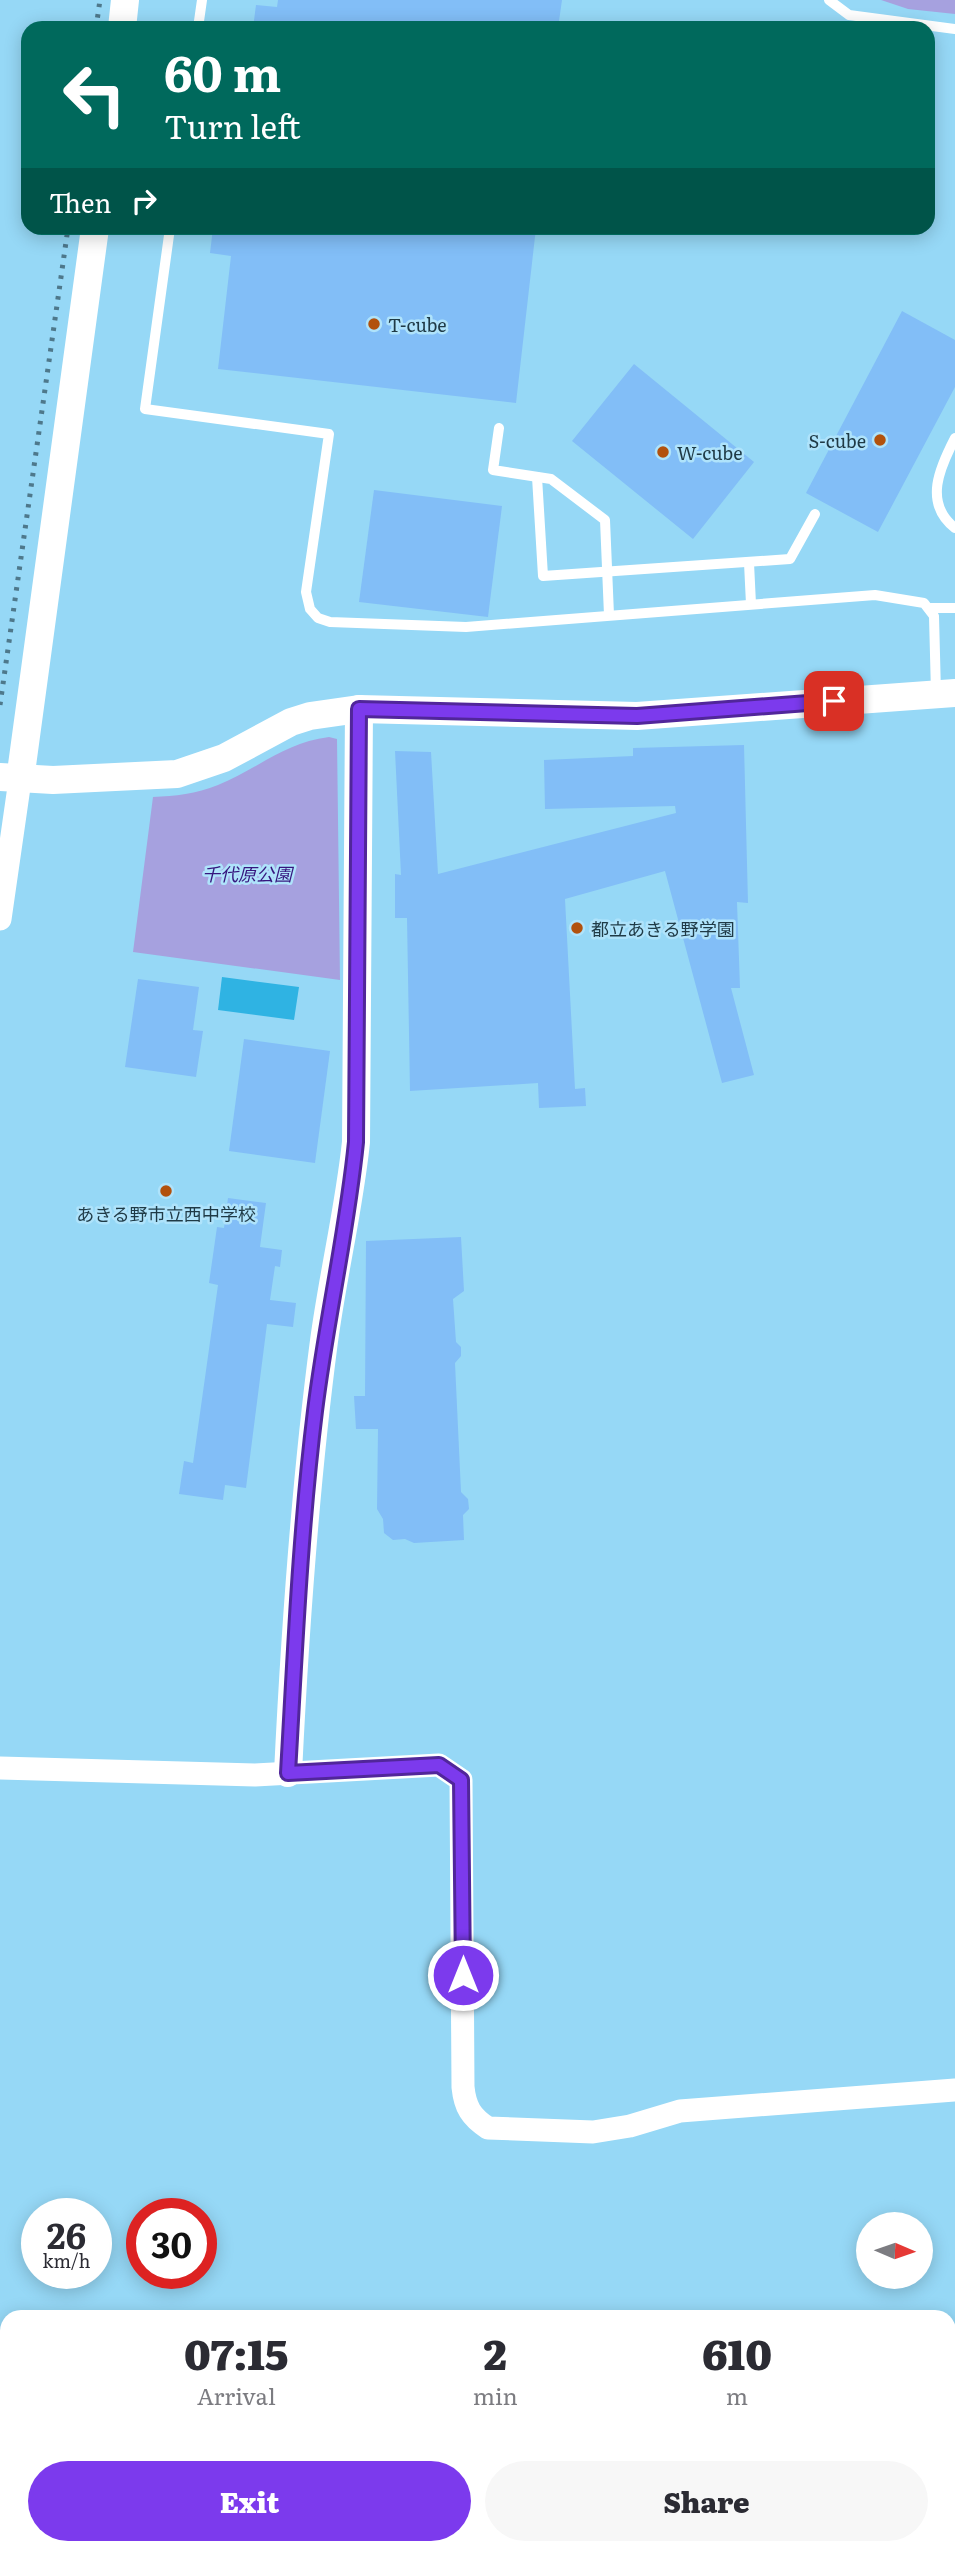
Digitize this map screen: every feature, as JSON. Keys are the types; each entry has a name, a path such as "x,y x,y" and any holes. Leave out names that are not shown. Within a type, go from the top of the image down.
{"street":[{"path":"123,21 125,0"},
{"path":"0,919 10,778 93,235"},
{"path":"10,778 177,774 224,758 291,722 319,714 359,709 637,716 945,693"},
{"path":"288,1773 295,1633 312,1435 325,1337 350,1202 356,1142 359,709"},
{"path":"0,1768 255,1775 439,1765 461,1780 463,2087 465,2106 476,2121 488,2129 593,2132 691,2110 955,2090"}],"lane":[{"path":"199,21 202,0"},
{"path":"829,0 849,15 894,21"},
{"path":"935,26 955,29"},
{"path":"169,235 145,409 329,434 306,592 310,609 318,618 342,625 466,627 875,595 924,603 931,608 945,693"},
{"path":"499,428 493,470 551,479 605,520 609,615"},
{"path":"955,438 937,476 936,493 940,509 955,528"},
{"path":"537,477 543,576 790,559 815,514"},
{"path":"748,563 751,604"},
{"path":"931,608 955,608"}],"green space":[{"path":"881,0 955,0 955,14 908,9"},
{"name":"千代原公園","path":"329,737 337,739 340,980 133,952 153,797 186,794 210,788 298,745"}],"water":[{"path":"222,977 299,987 294,1020 218,1010"}],"building":[{"path":"278,0 562,0 559,21 254,21 256,5 277,7"},
{"name":"T-cube","path":"212,235 535,235 516,403 218,369 231,256 210,253"},
{"name":"S-cube","path":"902,311 955,340 955,387 878,532 806,493"},
{"name":"W-cube","path":"634,364 754,462 693,539 572,441"},
{"path":"374,490 502,506 488,617 359,602"},
{"path":"744,745 748,903 737,902 740,988 731,988 754,1075 722,1083 665,871 565,899 575,1089 585,1088 586,1106 539,1108 538,1083 410,1091 407,918 395,918 395,874 401,875 395,751 431,752 438,874 676,813 675,806 545,809 544,760 633,756 633,748"},
{"path":"138,979 199,987 193,1030 203,1031 196,1077 125,1067"},
{"path":"244,1039 330,1051 315,1163 229,1151"},
{"path":"228,1198 266,1203 260,1247 282,1250 280,1267 275,1266 270,1300 296,1303 293,1327 267,1324 246,1488 225,1485 223,1500 179,1494 184,1461 193,1463 218,1285 209,1283 217,1227 224,1228"},
{"path":"461,1237 464,1291 453,1299 456,1342 461,1347 461,1356 455,1363 461,1492 468,1499 469,1509 463,1515 464,1540 414,1543 405,1539 393,1540 384,1533 383,1519 377,1509 378,1429 356,1429 354,1396 365,1396 366,1241"}],"railway":[{"path":"97,21 100,0"},
{"path":"0,705 67,235"}],"place":[{"name":"T-cube","path":"374,324"},
{"name":"S-cube","path":"880,440"},
{"name":"W-cube","path":"663,452"},
{"name":"都立あきる野学園","path":"577,928"},
{"name":"あきる野市立西中学校","path":"166,1191"}],"route":[{"path":"463,1975 461,1780 439,1765 288,1773 295,1633 312,1435 325,1337 350,1202 356,1142 359,709 637,716 834,701"}]}
